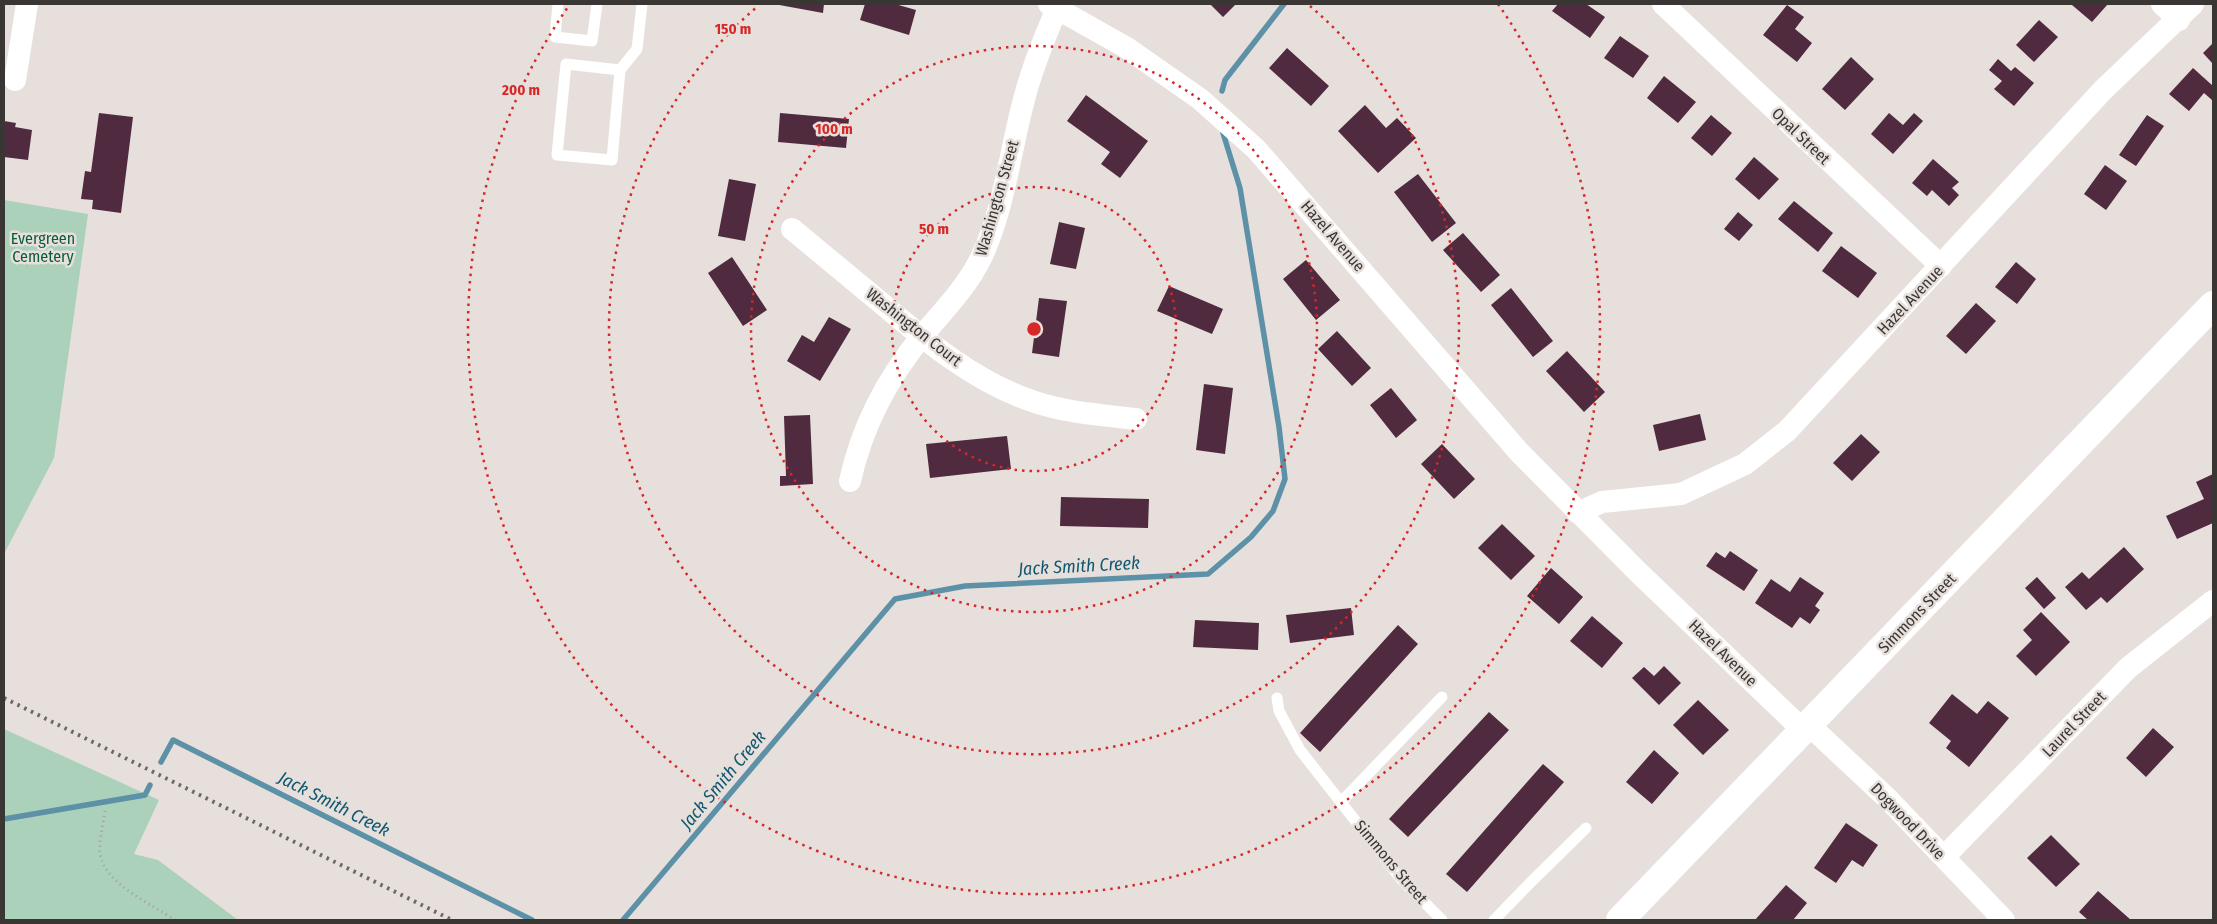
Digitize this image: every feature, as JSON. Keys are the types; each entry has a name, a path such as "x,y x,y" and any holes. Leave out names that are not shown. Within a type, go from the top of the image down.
{"street":[{"path":"18,81 27,4"},
{"name":"Opal Street","path":"1663,4 1940,266"},
{"path":"2162,4 2186,12"},
{"name":"Hazel Avenue","path":"1055,5 1127,48 1200,99 1256,149 1513,445 1578,513 1806,728"},
{"name":"Washington Street","path":"850,481 858,448 878,398 897,368 921,337 959,294 982,256 996,214 1029,82 1055,5"},
{"name":"Hazel Avenue","path":"1578,513 1602,502 1681,494 1746,464 1787,431 2104,90 2186,12"},
{"name":"Washington Court","path":"792,229 921,337 976,373 1034,402 1053,408 1136,419"},
{"name":"Simmons Street","path":"1620,920 2213,305"},
{"name":"Laurel Street","path":"1944,858 2128,668 2213,601"},
{"name":"Dogwood Drive","path":"1806,728 1887,798 2004,920"}],"lane":[{"path":"558,4 555,38 592,40 596,4"},
{"path":"620,70 566,64 558,155 612,160 620,70 637,49 642,4"},
{"path":"1341,802 1442,697"},
{"name":"Simmons Street","path":"1277,698 1279,710 1300,750 1401,879 1442,920"},
{"path":"1494,920 1586,828"}],"path":[{"path":"105,811 100,854 105,867 124,888 175,920"}],"green space":[{"name":"Evergreen Cemetery","path":"4,200 88,214 54,458 4,554"},
{"path":"4,729 159,800 134,854 158,860 238,920 4,920"}],"building":[{"path":"774,4 824,4 823,13"},
{"path":"865,4 895,4 916,10 909,35 860,20"},
{"path":"1210,4 1236,4 1223,17"},
{"path":"1558,4 1586,4 1605,17 1590,38 1552,11"},
{"path":"2108,4 2092,22 2072,5"},
{"path":"1787,5 1804,17 1795,29 1812,43 1797,62 1763,35"},
{"path":"2039,20 2058,37 2034,62 2016,45"},
{"path":"1620,36 1649,56 1633,78 1604,58"},
{"path":"2213,43 2213,64 2203,53"},
{"path":"1287,48 1329,86 1311,106 1269,68"},
{"path":"1851,57 1874,79 1845,110 1822,89"},
{"path":"1998,59 2011,71 2015,67 2034,83 2014,106 1994,89 2002,81 1989,70"},
{"path":"2193,68 2213,86 2213,99 2204,93 2189,111 2169,94"},
{"path":"1664,76 1696,102 1678,123 1647,98"},
{"path":"1086,95 1148,141 1120,178 1101,164 1110,152 1067,121"},
{"path":"1365,105 1386,128 1397,118 1416,138 1378,173 1338,131"},
{"path":"99,113 133,117 121,213 92,209 93,200 81,199 85,171 91,172"},
{"path":"780,113 849,119 846,148 778,142"},
{"path":"1889,113 1903,125 1914,113 1923,121 1893,154 1871,134"},
{"path":"1711,115 1732,133 1712,156 1691,138"},
{"path":"2147,115 2164,126 2136,166 2119,155"},
{"path":"4,121 16,123 15,127 32,130 28,160 4,157"},
{"path":"1754,157 1779,179 1759,200 1735,179"},
{"path":"1933,159 1959,182 1952,188 1959,195 1949,206 1932,190 1927,196 1912,183"},
{"path":"2105,165 2127,181 2106,210 2084,194"},
{"path":"1418,174 1456,223 1432,242 1394,192"},
{"path":"729,179 756,184 745,241 718,236"},
{"path":"1794,201 1833,233 1818,252 1778,219"},
{"path":"1738,212 1753,225 1739,241 1724,229"},
{"path":"1059,222 1085,228 1076,269 1050,264"},
{"path":"1463,233 1500,275 1481,292 1443,250"},
{"path":"1841,246 1877,273 1858,298 1822,271"},
{"path":"732,257 767,310 743,326 708,273"},
{"path":"1306,260 1340,300 1316,320 1283,279"},
{"path":"2016,262 2036,279 2017,304 1995,287"},
{"path":"1169,286 1223,309 1212,334 1157,311"},
{"path":"1511,288 1553,341 1533,357 1491,305"},
{"path":"1039,298 1067,301 1059,357 1032,353"},
{"path":"1976,303 1996,321 1966,354 1946,336"},
{"path":"829,317 851,329 820,381 787,361 802,335 814,342"},
{"path":"1337,331 1371,368 1352,386 1318,349"},
{"path":"1567,351 1605,392 1584,412 1546,371"},
{"path":"1204,384 1233,388 1225,454 1196,450"},
{"path":"1391,388 1417,420 1396,438 1370,405"},
{"path":"1700,414 1706,440 1659,451 1653,425"},
{"path":"810,415 813,484 780,486 780,476 786,476 784,416"},
{"path":"1861,434 1880,452 1852,481 1833,463"},
{"path":"1007,436 1011,469 930,478 926,444"},
{"path":"1442,444 1475,479 1454,499 1421,464"},
{"path":"2213,474 2213,523 2177,539 2166,516 2204,499 2196,482"},
{"path":"1061,497 1149,499 1148,528 1060,526"},
{"path":"1502,524 1535,556 1511,580 1478,548"},
{"path":"2124,547 2144,569 2107,603 2101,597 2086,610 2065,587 2082,572 2089,579"},
{"path":"1730,551 1758,570 1744,591 1706,566 1716,552 1725,558"},
{"path":"1551,568 1583,597 1559,624 1527,596"},
{"path":"1800,577 1824,593 1815,606 1820,610 1810,624 1800,617 1792,628 1755,603 1771,579 1790,592"},
{"path":"2037,577 2056,598 2044,609 2025,588"},
{"path":"1351,608 1354,635 1290,643 1286,615"},
{"path":"2041,612 2070,642 2036,676 2016,656 2032,640 2023,630"},
{"path":"1592,616 1623,643 1602,668 1570,641"},
{"path":"1195,620 1259,623 1258,650 1193,647"},
{"path":"1398,625 1418,644 1320,752 1300,733"},
{"path":"1664,666 1681,683 1659,705 1632,678 1644,667 1654,676"},
{"path":"1952,694 1977,714 1988,701 2009,718 1969,767 1946,748 1951,741 1929,723"},
{"path":"1698,700 1729,730 1703,755 1673,725"},
{"path":"1489,712 1509,730 1408,837 1389,819"},
{"path":"2153,728 2174,747 2146,777 2126,758"},
{"path":"1654,750 1679,773 1652,804 1626,782"},
{"path":"1543,764 1564,782 1467,892 1446,874"},
{"path":"1846,823 1878,845 1863,867 1852,860 1836,883 1814,868"},
{"path":"2051,835 2080,864 2056,887 2027,858"},
{"path":"1786,885 1807,903 1793,920 1755,920"},
{"path":"2098,891 2131,920 2088,920 2079,912"}],"waterway":[{"name":"Jack Smith Creek","path":"1222,91 1225,80 1284,4"},
{"name":"Jack Smith Creek","path":"623,920 895,599 965,586 1208,574 1251,537 1273,511 1285,479 1279,427 1240,188 1223,133"},
{"name":"Jack Smith Creek","path":"161,762 173,740 532,920"},
{"name":"Jack Smith Creek","path":"4,819 145,795 150,785"}],"railway":[{"path":"4,698 452,920"}]}
